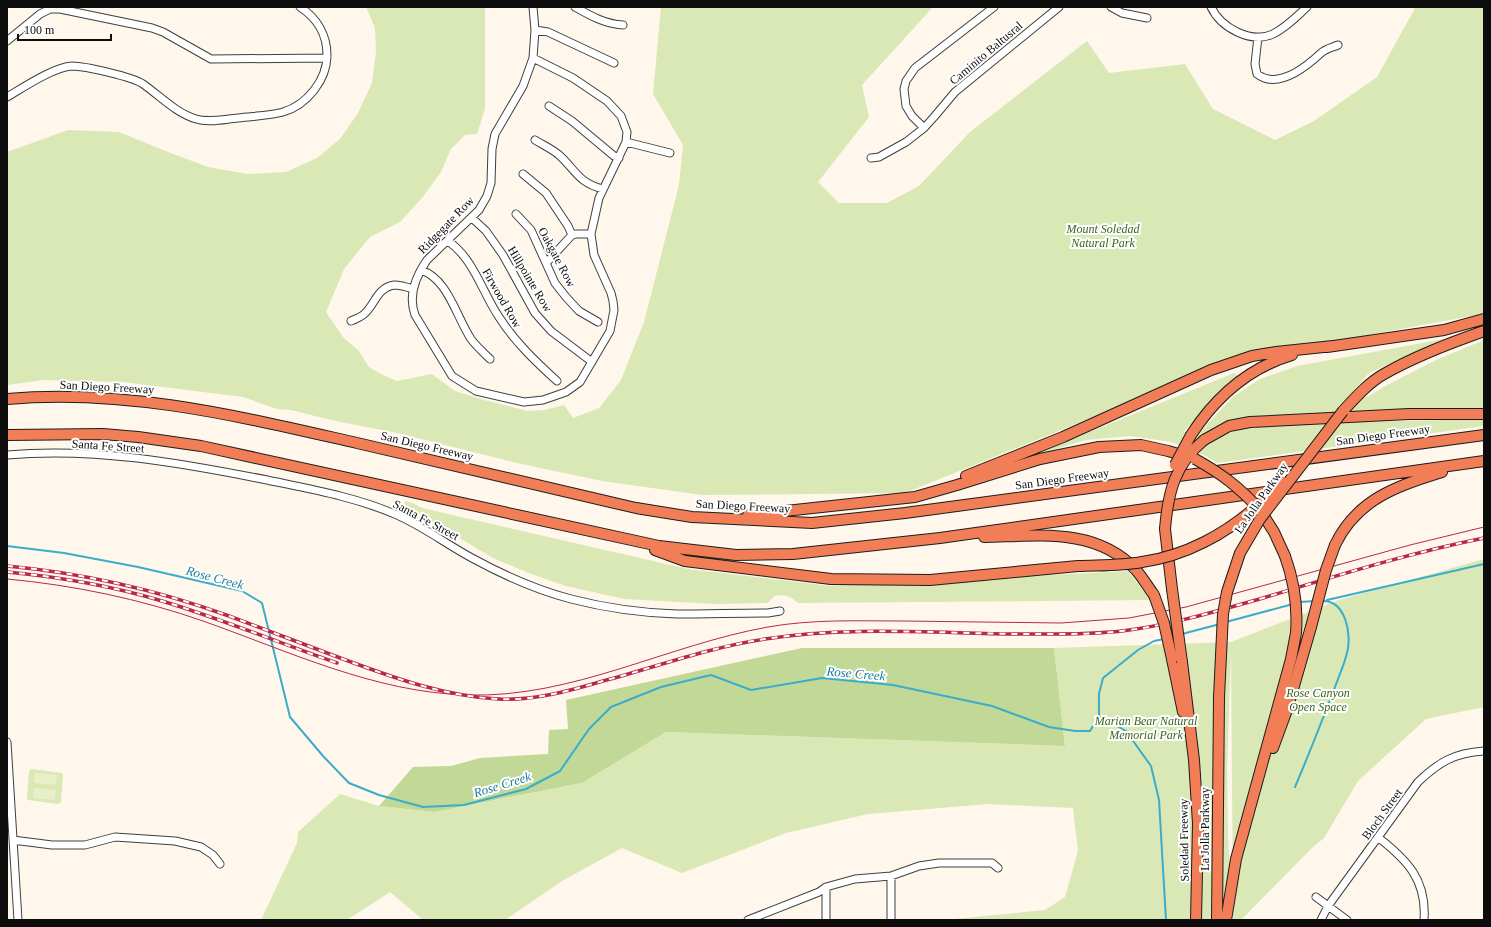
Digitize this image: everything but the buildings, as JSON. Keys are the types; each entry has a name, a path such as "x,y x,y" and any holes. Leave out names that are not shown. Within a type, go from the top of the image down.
{"highway":[{"path":"1194,760 1165,529 1165,503 1172,474 1191,435 1202,418 1228,390 1258,369 1286,357 1310,349 1444,330 1484,319"},
{"name":"La Jolla Parkway","path":"1217,920 1219,697 1223,614 1227,592 1240,553 1260,519 1357,396 1384,374 1427,352 1484,331"},
{"path":"915,497 1062,437 1211,370 1252,356 1333,346"},
{"name":"San Diego Freeway","path":"7,399 63,397 104,398 147,402 209,411 296,429 636,508 692,517 812,523 898,514 1484,435"},
{"path":"1165,529 1168,501 1177,472 1190,452 1204,440 1229,426 1250,422 1409,414 1484,414"},
{"path":"7,435 103,434 138,437 201,446 659,546 736,555 793,554 940,538 1480,462"},
{"path":"618,537 685,561 830,579 930,580 1078,566 1142,562 1177,554 1200,544 1232,526 1259,505 1323,438"},
{"path":"715,518 915,497 1040,459 1099,447 1141,445 1168,450 1194,458 1226,478 1242,491 1260,510 1274,532 1291,574 1295,593 1297,621 1292,659 1236,858 1226,920"},
{"path":"1254,794 1287,710 1326,570 1335,544 1344,529 1355,515 1388,492 1409,482 1480,462"},
{"path":"940,538 1070,537 1085,540 1113,552 1125,560 1136,570 1154,595 1164,623 1194,760"},
{"name":"Soledad Freeway","path":"1194,760 1198,822 1196,920"}],"street":[{"path":"7,97 60,68 73,66 92,68 141,83 182,113 197,119 213,120 283,112 308,97 321,79 327,58 326,44 322,31 314,20 300,7"},
{"name":"Ridgegate Row","path":"532,7 535,30 533,58 523,86 495,134 492,149 491,183 487,196 479,210 472,218 427,260 420,270 413,288 412,308 452,376 476,391 524,402 543,400 566,392 580,382 592,362"},
{"path":"575,7 600,20 623,25"},
{"path":"924,128 912,116 906,106 904,89 906,81 915,68 994,7"},
{"name":"Caminito Baltusral","path":"871,158 879,157 906,142 924,128 955,92 1059,7"},
{"path":"1111,7 1122,13 1147,18"},
{"path":"1211,7 1220,21 1233,31 1258,37 1272,35 1287,27 1307,7"},
{"path":"7,42 40,14 50,10 60,9 152,28 163,32 211,59 327,58"},
{"path":"535,30 548,32 614,63"},
{"path":"1258,37 1255,64 1257,74 1261,77 1277,80 1297,72 1316,59 1322,52 1338,45"},
{"path":"533,58 573,78 607,101 621,116 627,132 626,142 597,204 591,234 594,255 611,293 614,310 610,331 592,362"},
{"path":"549,106 572,121 618,158"},
{"path":"535,140 554,151 582,180 603,189"},
{"path":"626,142 670,153"},
{"path":"523,174 546,193 568,226 572,235"},
{"name":"Oakgate Row","path":"516,214 531,230 555,283 579,311 598,322"},
{"name":"Hillpointe Row","path":"472,218 486,231 503,255 535,313 552,331 592,362"},
{"path":"546,262 572,235 591,234"},
{"name":"Firwood Row","path":"448,241 471,265 497,315 511,336 524,351 557,381"},
{"path":"420,270 432,276 441,284 471,339 490,359"},
{"path":"351,321 362,316 370,308 379,294 386,288 395,285 413,288"},
{"name":"Santa Fe Street","path":"7,455 96,455 149,459 195,466 282,483 356,500 380,508 422,527 470,557 516,579 569,598 614,608 675,614 768,613 780,611"},
{"path":"7,742 18,920"},
{"path":"1484,751 1484,759"},
{"name":"Bloch Street","path":"1321,920 1328,906 1379,838 1418,782 1441,762 1454,756 1484,751"},
{"path":"13,840 52,845 85,845 115,837 174,841 201,847 213,855 220,864"},
{"path":"1379,838 1399,854 1413,872 1419,883 1423,899 1424,920"},
{"path":"748,920 761,917 819,892 826,887 855,879 891,876 919,866 939,863 992,863 998,868"},
{"path":"891,876 891,920"},
{"path":"826,887 826,920"},
{"path":"1316,897 1347,920"}],"green space":[{"name":"Mount Soledad Natural Park","path":"366,7 485,7 485,109 477,134 465,135 451,149 441,172 422,198 400,222 370,237 344,269 326,312 343,337 359,351 369,367 397,381 432,374 455,391 528,411 544,410 564,405 573,418 599,408 621,380 644,322 679,185 683,145 653,94 661,7 933,7 862,85 869,117 818,182 839,203 887,203 919,186 970,132 1087,41 1109,73 1185,64 1213,109 1275,140 1314,121 1377,77 1414,10 1414,7 1484,7 1484,312 1477,315 1234,360 905,493 702,495 602,481 517,463 397,433 331,420 291,410 277,409 243,397 123,382 44,380 7,385 7,152 68,130 119,132 208,167 248,174 286,172 317,158 340,139 358,113 372,83 376,52 375,28"},
{"path":"1444,339 1369,373 1350,395 1367,397 1436,360 1484,340 1484,410 1251,419 1219,436 1242,429 1312,423 1484,419 1484,426 1217,463 1206,456 1171,442 1130,436 1086,440 1026,458 1234,373 1239,377 1184,431 1196,436 1234,396 1260,379 1297,366"},
{"path":"405,501 422,508 688,569 831,586 1128,571 1151,600 798,603 790,597 781,595 774,596 768,603 715,604 624,599 566,586 531,574 493,558 404,505"},
{"path":"1484,559 1484,707 1426,719 1358,781 1324,838 1314,846 1241,920 1233,920 1231,652 1227,770 1232,920 955,920 954,919 1045,910 1065,897 1078,851 1073,808 988,804 868,814 786,833 682,873 622,848 562,881 505,920 423,920 390,892 347,920 261,920 297,843 298,832 340,794 379,806 434,812 582,783 666,732 1065,746 1054,648 1231,642 1339,600"},
{"path":"802,648 1054,648 1065,746 666,732 582,783 434,812 379,806 413,767 451,766 480,758 548,754 549,730 568,729 566,700"},
{"path":"32,769 62,773 61,802 58,804 28,800 29,771"},
{"path":"35,773 57,775 56,785 34,783"},
{"path":"34,788 56,790 55,800 33,798"}],"waterway":[{"name":"Rose Creek","path":"7,546 64,553 138,567 242,591 262,603 290,717 323,756 349,783 379,795 423,807 464,805 526,789 560,771 589,729 611,707 661,687 711,675 751,690 822,678 893,685 992,706 1049,727 1075,731 1090,731 1099,716 1099,694 1103,678 1138,650 1154,641 1164,639"},
{"path":"1327,600 1484,564"},
{"path":"1300,602 1315,601"},
{"path":"1295,787 1346,657 1348,646 1348,628 1342,612 1330,602 1321,601"},
{"path":"1226,622 1293,604"},
{"path":"1182,634 1220,624"},
{"path":"1099,716 1126,731 1151,766 1159,800 1166,920"}],"tram line":[{"path":"7,579 81,589 155,606 203,621 300,657 366,679 400,687 468,695 507,694 582,680 730,635 785,624 852,621 1061,623 1129,618 1186,607 1410,545 1484,527"}],"railway":[{"path":"7,566 92,578 175,598 229,616 362,666 419,685 458,694 498,699 511,699 538,697 564,692 724,647 796,635 859,631 1016,634 1069,634 1122,631 1211,613 1345,573 1484,538"},
{"path":"7,572 86,583 162,601 206,615 337,663"}],"park label":[{"name":"Rose Canyon Open Space","path":"1318,700"},
{"name":"Marian Bear Natural Memorial Park","path":"1146,728"}]}
